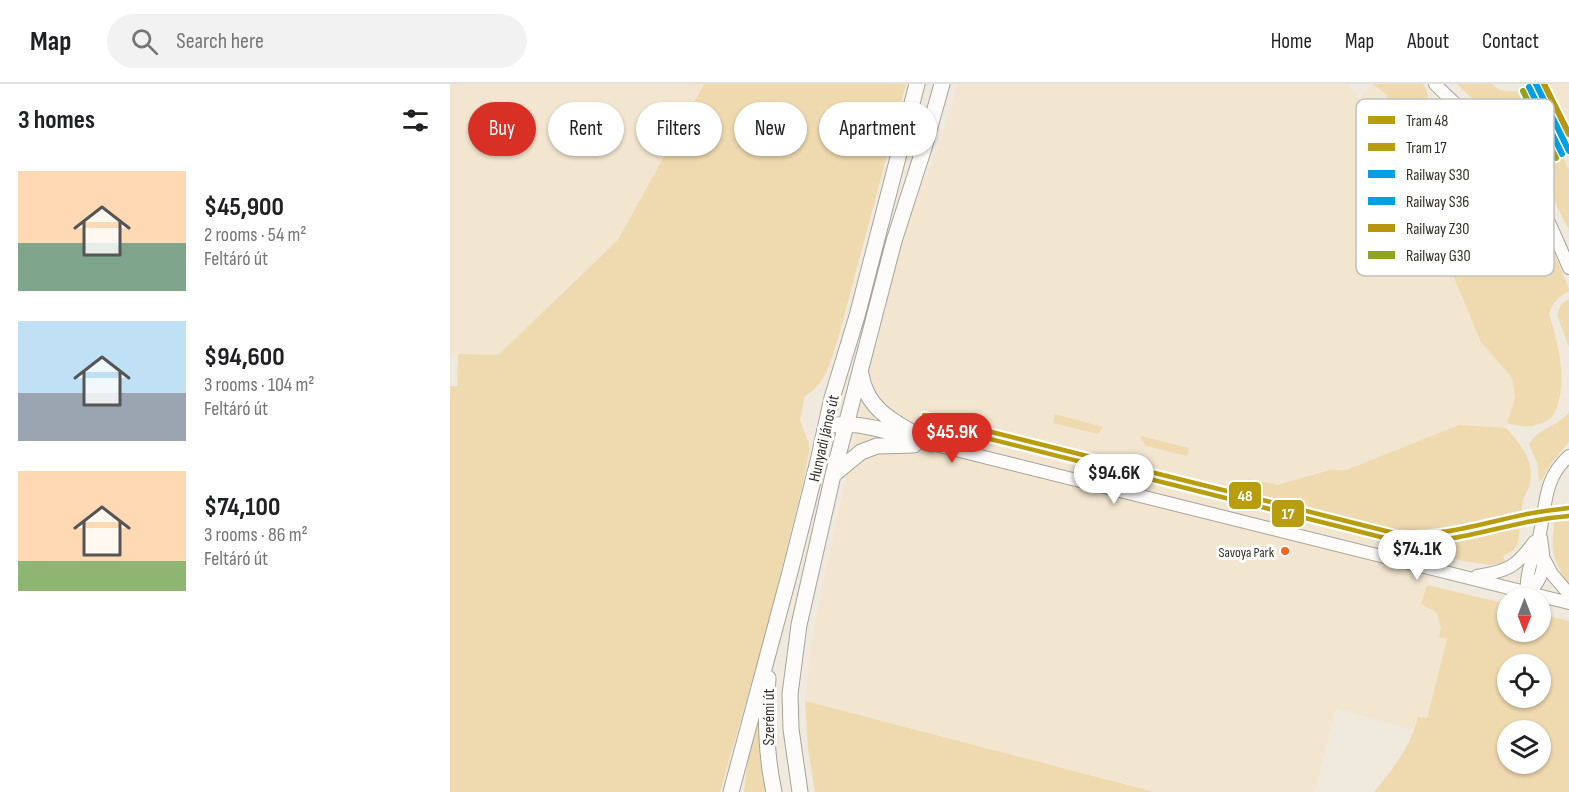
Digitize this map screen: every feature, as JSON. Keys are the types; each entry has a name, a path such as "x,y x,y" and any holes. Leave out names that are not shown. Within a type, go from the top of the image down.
{"main road":[{"name":"Hunyadi János út","path":"731,792 772,643 836,381 857,316 917,84"},
{"name":"Hunyadi János út","path":"800,792 791,729 790,694 793,661 846,424 894,241 942,84"},
{"path":"860,371 863,387 875,408 892,421 932,444"},
{"path":"823,436 836,426 846,424 932,444"},
{"path":"833,475 861,452 877,446 932,444"},
{"name":"Szerémi út","path":"772,643 766,704 767,741 774,792"}],"street":[{"path":"1435,84 1451,99"},
{"path":"1554,233 1569,268"},
{"path":"932,444 1352,550 1470,577 1504,588"},
{"path":"1526,588 1540,534 1547,490 1553,476 1569,456"},
{"path":"1470,577 1494,573 1520,561 1540,534"},
{"path":"1540,534 1544,558 1552,574 1569,594"},
{"path":"1532,588 1539,581 1544,558"},
{"path":"1551,600 1569,603"}],"shaded area":[{"path":"450,84 704,84 694,102 636,102 636,156 664,156 618,240 498,355 450,354"},
{"path":"704,84 906,84 901,102 819,102 819,156 887,156 830,363 818,385 805,396 800,420 809,444 809,452 803,483 765,636 720,792 450,792 450,386 457,386 458,354 498,355 618,240 664,156 722,156 722,102 694,102"},
{"name":"Savoya Park","path":"958,84 1347,84 1360,98 1373,84 1388,97 1386,99 1356,99 1356,276 1453,276 1481,342 1512,378 1515,398 1506,428 1459,425 1346,470 1330,470 1285,484 1278,485 1248,479 1241,504 1436,553 1421,604 1436,612 1447,639 1426,719 1418,717 1415,731 1336,708 1315,792 1154,792 805,701 810,651 818,607 870,365 909,215 935,156 937,156"},
{"path":"1373,84 1423,84 1428,98 1386,99 1388,96"},
{"path":"1457,84 1492,84 1500,90 1510,91 1531,88 1536,99 1472,99"},
{"path":"1529,84 1569,84 1569,117 1567,115 1569,120 1569,170 1554,138 1554,99 1536,99"},
{"path":"1554,138 1569,170 1569,230 1554,201"},
{"path":"1554,253 1569,291 1556,301 1549,314 1561,368 1560,395 1552,417 1536,425 1519,426 1507,423 1515,398 1512,378 1481,342 1453,276 1554,276"},
{"path":"1569,299 1569,347 1557,315 1561,304"},
{"path":"1569,412 1569,442 1552,462 1541,481 1537,462 1529,445 1536,435 1565,417"},
{"path":"1055,414 1103,427 1098,434 1053,423"},
{"path":"1459,425 1506,428 1521,446 1528,460 1531,475 1522,506 1518,543 1514,550 1503,556 1506,563 1489,565 1463,561 1240,504 1248,479 1278,485 1330,470 1346,470"},
{"path":"1141,436 1189,448 1187,456 1146,446"},
{"path":"1569,514 1569,584 1558,574 1561,571 1555,558 1553,544 1555,515"},
{"path":"1427,585 1497,602 1497,642 1551,642 1551,616 1569,621 1569,792 1374,792 1406,747 1418,717 1427,718 1447,639 1439,637 1441,628 1436,612 1421,604"},
{"path":"805,701 1154,792 815,792 808,748"},
{"path":"756,725 759,727 766,792 744,792 748,760"}],"tram line":[{"name":"48","path":"924,415 1398,534 1447,531 1532,513 1569,508"},
{"name":"17","path":"922,422 1397,541 1446,539 1548,518 1569,516"}],"rail line":[{"name":"S30","path":"1536,84 1543,99"},
{"name":"Z30","path":"1544,84 1552,99"},
{"name":"S36","path":"1529,87 1535,99"},
{"name":"G30","path":"1523,91 1527,99"},
{"name":"Z30","path":"1554,104 1569,134"},
{"name":"S30","path":"1554,121 1569,151"},
{"name":"S36","path":"1554,138 1562,154"},
{"name":"G30","path":"1554,154 1556,158"}],"place":[{"name":"Savoya Park","path":"1285,551"}]}
